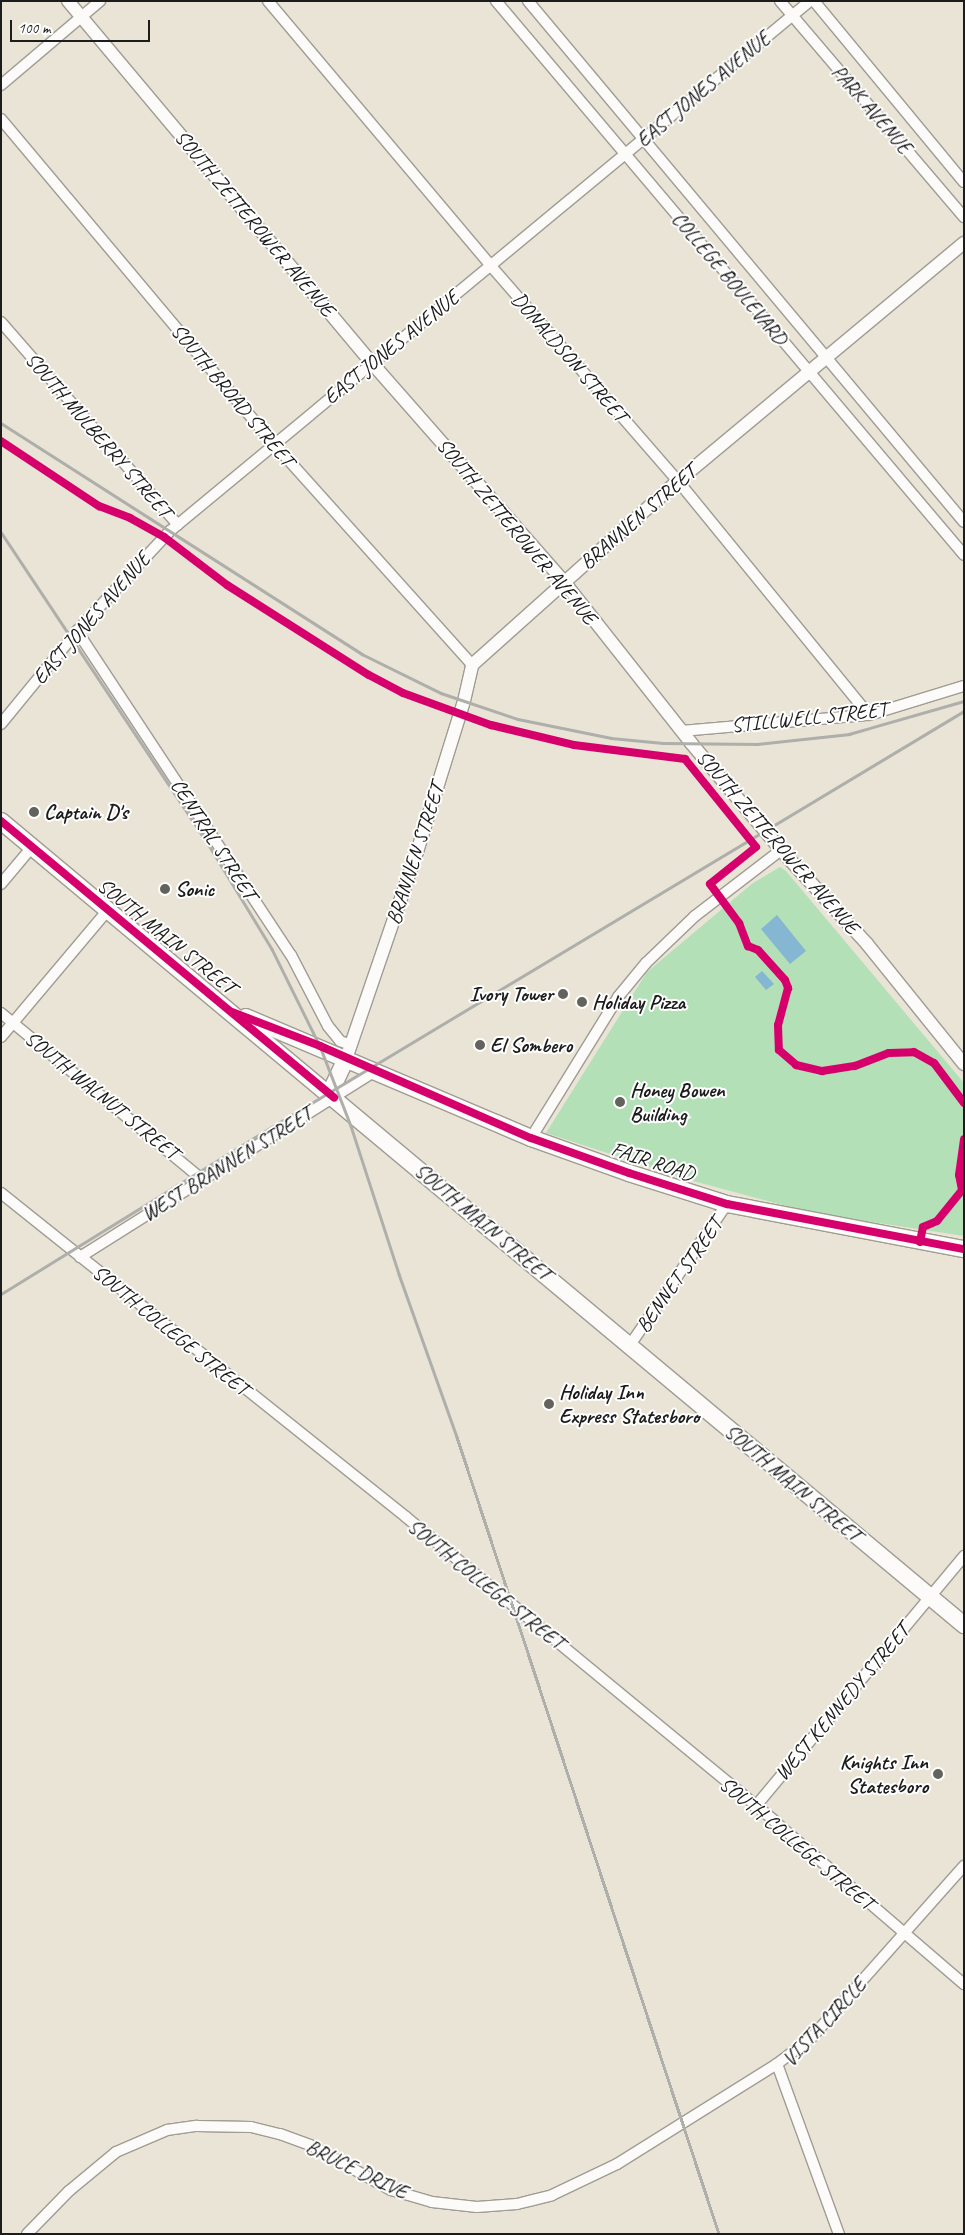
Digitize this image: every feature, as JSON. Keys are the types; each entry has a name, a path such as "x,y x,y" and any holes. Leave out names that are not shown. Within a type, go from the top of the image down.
{"main road":[{"name":"SOUTH MAIN STREET","path":"1,821 332,1095 964,1625"},
{"name":"FAIR ROAD","path":"232,1012 348,1052 374,1072 530,1138 727,1204 964,1249"},
{"path":"332,1095 348,1052"}],"street":[{"name":"SOUTH ZETTEROWER AVENUE","path":"68,1 371,362 564,582 681,731 781,850 867,944 964,1064"},
{"path":"1,85 100,1"},
{"name":"DONALDSON STREET","path":"268,1 491,266 678,481 869,715"},
{"name":"COLLEGE BOULEVARD","path":"496,1 964,555"},
{"name":"COLLEGE BOULEVARD","path":"528,1 964,522"},
{"name":"PARK AVENUE","path":"780,1 964,217"},
{"name":"EAST JONES AVENUE","path":"1,724 77,631 149,552 178,525 371,362 491,266 791,15 812,1"},
{"name":"PARK AVENUE","path":"812,1 964,182"},
{"name":"SOUTH BROAD STREET","path":"1,119 274,444 472,666"},
{"name":"BRANNEN STREET","path":"348,1052 417,852 464,701 472,666 678,481 964,243"},
{"name":"SOUTH MULBERRY STREET","path":"1,322 178,525"},
{"name":"CENTRAL STREET","path":"77,631 291,955 328,1026 348,1052"},
{"name":"STILLWELL STREET","path":"681,731 869,715 964,686"},
{"path":"1,884 32,847"},
{"path":"530,1138 618,998 646,963 695,916 781,850"},
{"path":"1,1037 108,910"},
{"name":"SOUTH WALNUT STREET","path":"1,1013 202,1179"},
{"name":"WEST BRANNEN STREET","path":"80,1257 332,1095 374,1072"},
{"name":"SOUTH COLLEGE STREET","path":"1,1193 413,1523 755,1807 964,1984"},
{"name":"BENNET STREET","path":"630,1345 727,1204"},
{"name":"WEST KENNEDY STREET","path":"755,1807 964,1556"},
{"name":"VISTA CIRCLE","path":"838,2234 777,2064 812,2037 964,1866"},
{"name":"BRUCE DRIVE","path":"28,2234 69,2191 116,2152 167,2130 197,2126 250,2127 280,2134 310,2145 391,2190 432,2202 477,2207 518,2204 552,2195 617,2164 777,2064"}],"green space":[{"path":"780,867 786,871 964,1083 964,1236 813,1213 693,1181 546,1133 647,972 753,883"}],"water":[{"path":"777,915 806,951 790,964 761,929"},
{"path":"762,971 774,984 766,990 755,977"}],"railway":[{"path":"1,423 362,654 441,693 518,719 611,738 663,743 757,744 849,734 964,701"},
{"path":"1,532 207,842 272,949 320,1046 351,1126 399,1274 457,1437 719,2234"},
{"path":"1,1294 260,1134 964,711"}],"cycle path":[{"path":"1,441 99,506 130,518 164,537 227,585 369,675 403,693 491,725 574,745 685,759 756,847 710,884 739,923 748,946 758,950 785,980 788,988 778,1025 779,1050 796,1065 822,1071 855,1066 889,1053 914,1052 934,1063 964,1103"},
{"path":"1,821 334,1097"},
{"path":"232,1012 320,1046 531,1138 629,1173 727,1204 964,1249"},
{"path":"920,1242 923,1227 937,1221 962,1190 959,1175 964,1139"}],"place":[{"name":"Captain D's","path":"34,812"},
{"name":"Sonic","path":"165,889"},
{"name":"Ivory Tower","path":"563,994"},
{"name":"Holiday Pizza","path":"582,1002"},
{"name":"El Sombero","path":"480,1045"},
{"name":"Honey Bowen Building","path":"620,1102"},
{"name":"Holiday Inn Express Statesboro","path":"549,1404"},
{"name":"Knights Inn Statesboro","path":"938,1774"}]}
